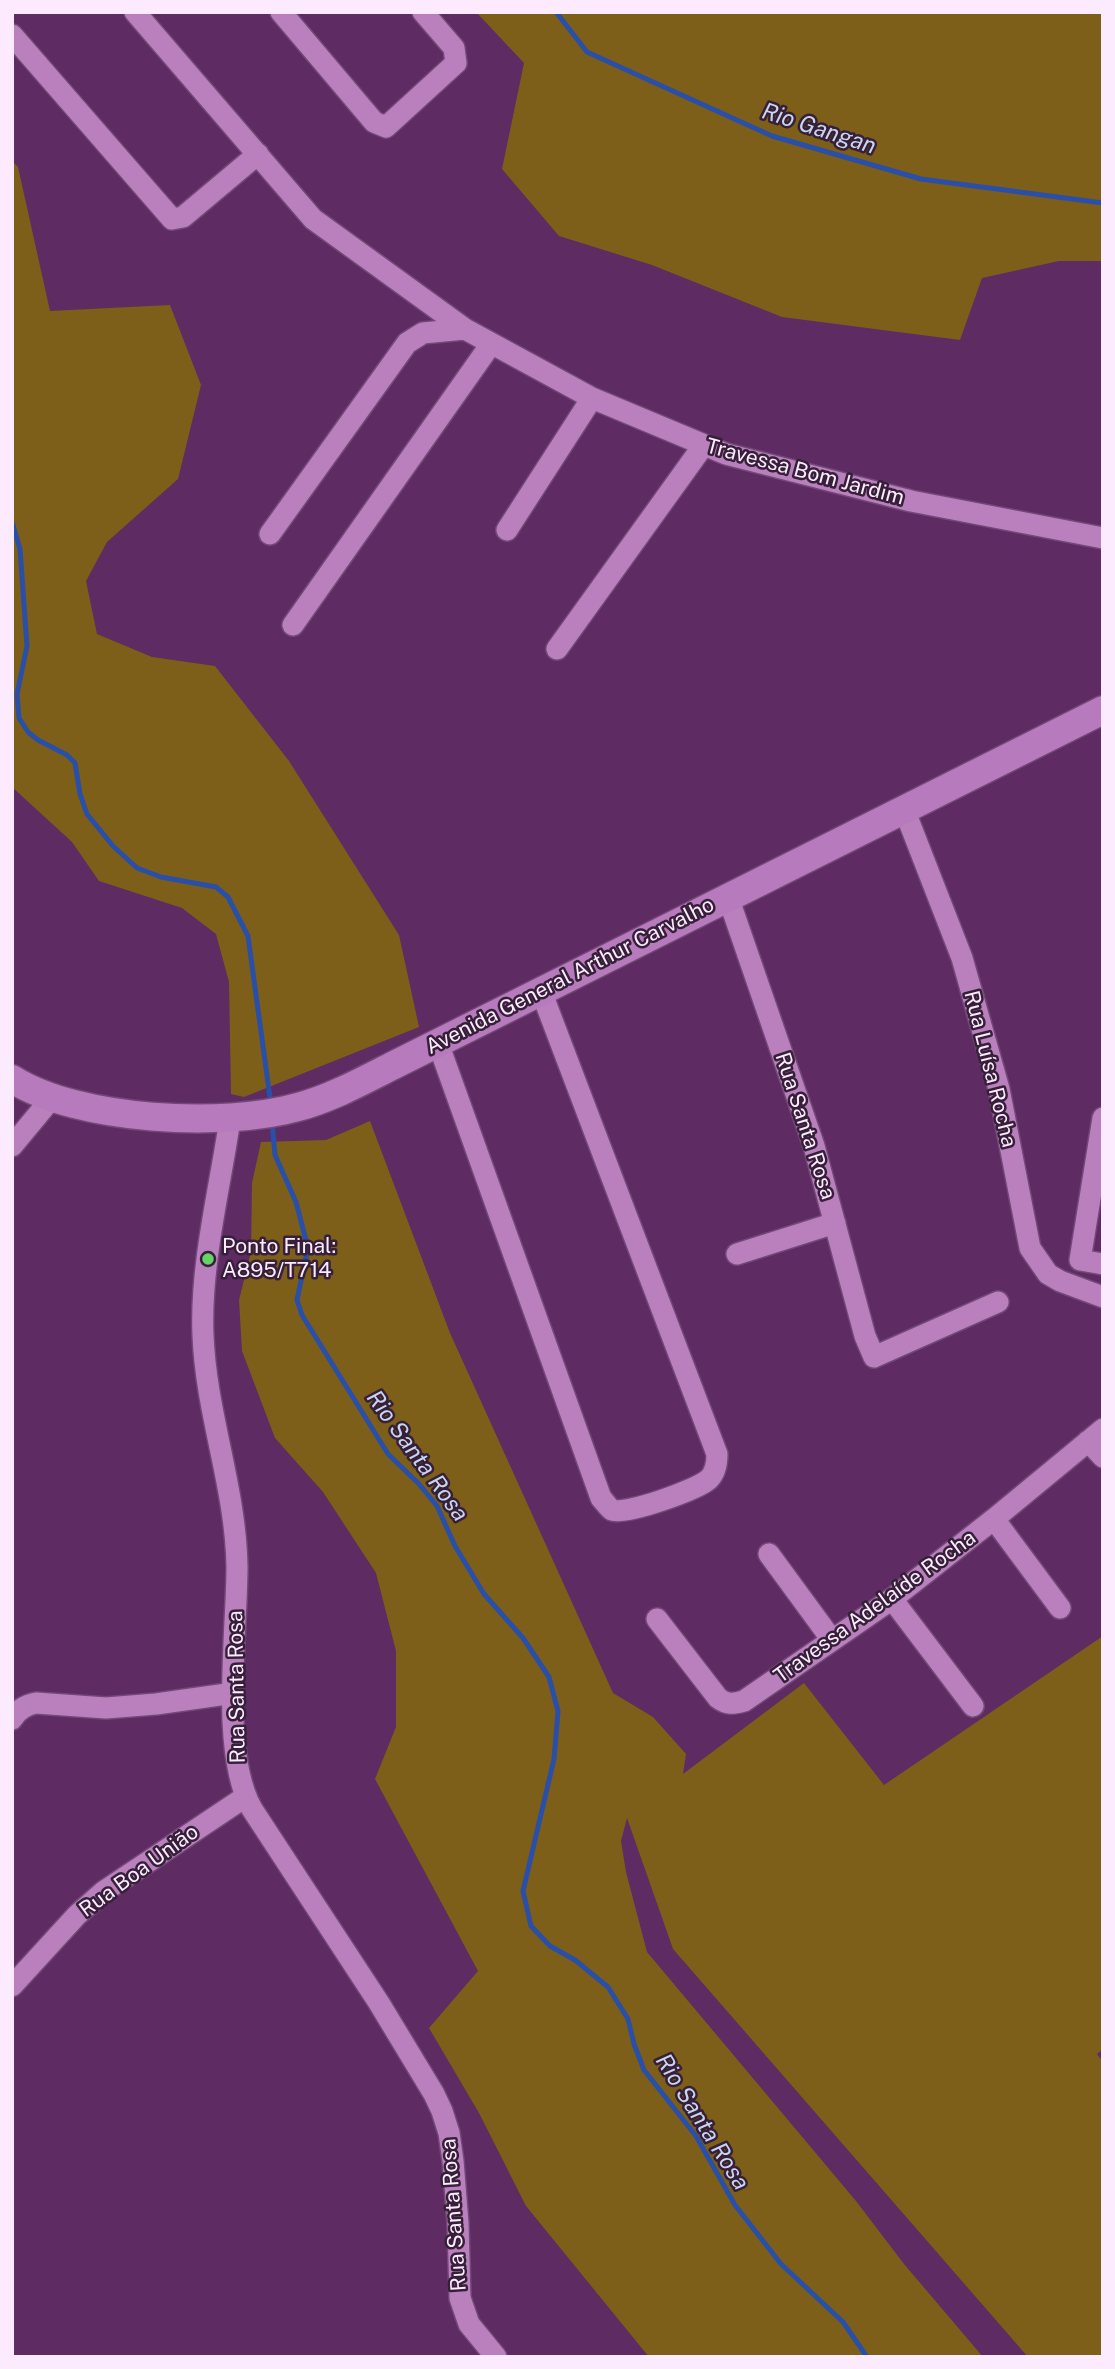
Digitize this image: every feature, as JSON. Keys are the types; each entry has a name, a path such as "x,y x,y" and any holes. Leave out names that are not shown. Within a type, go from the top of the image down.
{"main road":[{"name":"Avenida General Arthur Carvalho","path":"12,1079 51,1099 93,1110 240,1118 297,1108 345,1089 1103,710"}],"street":[{"name":"Travessa Bom Jardim","path":"135,12 313,219 465,329 491,344 592,398 703,446 911,501 1103,538"},
{"path":"281,12 374,122 386,127 456,63 454,48 424,12"},
{"path":"12,35 172,219 183,217 258,155"},
{"path":"271,534 407,343 423,333 465,329"},
{"path":"293,625 491,344"},
{"path":"507,530 592,398"},
{"path":"557,649 703,446"},
{"name":"Rua Luísa Rocha","path":"904,809 969,984 999,1089 1030,1248 1048,1274 1103,1297"},
{"name":"Rua Santa Rosa","path":"728,897 814,1146 865,1336 874,1357 998,1302"},
{"path":"438,1043 601,1498 612,1510 625,1512 699,1486 710,1477 716,1466 717,1454 541,991"},
{"path":"12,1146 51,1099"},
{"name":"Rua Santa Rosa","path":"240,1118 208,1259 203,1334 213,1420 236,1539 234,1693 237,1768 245,1797 379,2003 442,2111 449,2133 453,2161 460,2298 469,2324 496,2357"},
{"path":"1103,1118 1100,1150 1080,1260 1103,1264"},
{"path":"737,1254 835,1223"},
{"path":"1095,1435 1103,1457"},
{"name":"Travessa Adelaíde Rocha","path":"657,1619 710,1690 724,1703 744,1701 892,1598 994,1519 1095,1435"},
{"path":"994,1519 1059,1608"},
{"path":"769,1554 832,1640"},
{"path":"892,1598 973,1706"},
{"path":"12,1719 27,1704 106,1708 234,1693"},
{"name":"Rua Boa União","path":"12,1986 77,1914 103,1892 245,1797"}],"shaded area":[{"path":"476,12 1103,12 1103,261 1059,261 982,278 960,340 782,317 652,265 559,236 502,169 524,63"},
{"path":"12,161 18,167 50,311 170,305 201,385 178,479 107,542 86,581 97,634 152,657 215,666 289,761 399,935 419,1027 244,1097 231,1094 229,982 216,934 182,908 99,881 72,842 12,787"},
{"path":"370,1121 450,1333 613,1693 653,1717 686,1754 683,1774 804,1683 884,1785 1103,1636 1103,2049 1097,2054 1103,2062 1103,2357 1028,2357 673,1949 627,1818 621,1841 626,1872 647,1952 983,2357 649,2357 526,2206 479,2113 429,2028 478,1971 375,1779 396,1727 396,1651 376,1573 323,1492 275,1438 242,1351 239,1300 251,1252 252,1183 261,1142 326,1140"}],"waterway":[{"name":"Rio Gangan","path":"556,12 587,52 772,136 921,179 1103,203"},
{"name":"Rio Santa Rosa","path":"12,522 20,549 27,646 17,694 19,718 28,732 67,755 75,763 80,794 87,814 113,846 137,868 161,877 216,887 228,897 248,936 271,1105"},
{"name":"Rio Santa Rosa","path":"272,1122 275,1155 296,1202 308,1248 297,1300 302,1315 388,1454 437,1506 455,1546 484,1594 523,1638 549,1677 558,1711 554,1759 523,1891 531,1926 550,1946 575,1960 608,1987 628,2019 644,2070 696,2136 735,2205 781,2264 843,2322 867,2357"}],"place":[{"name":"Ponto Final: A895/T714","path":"208,1259"}]}
